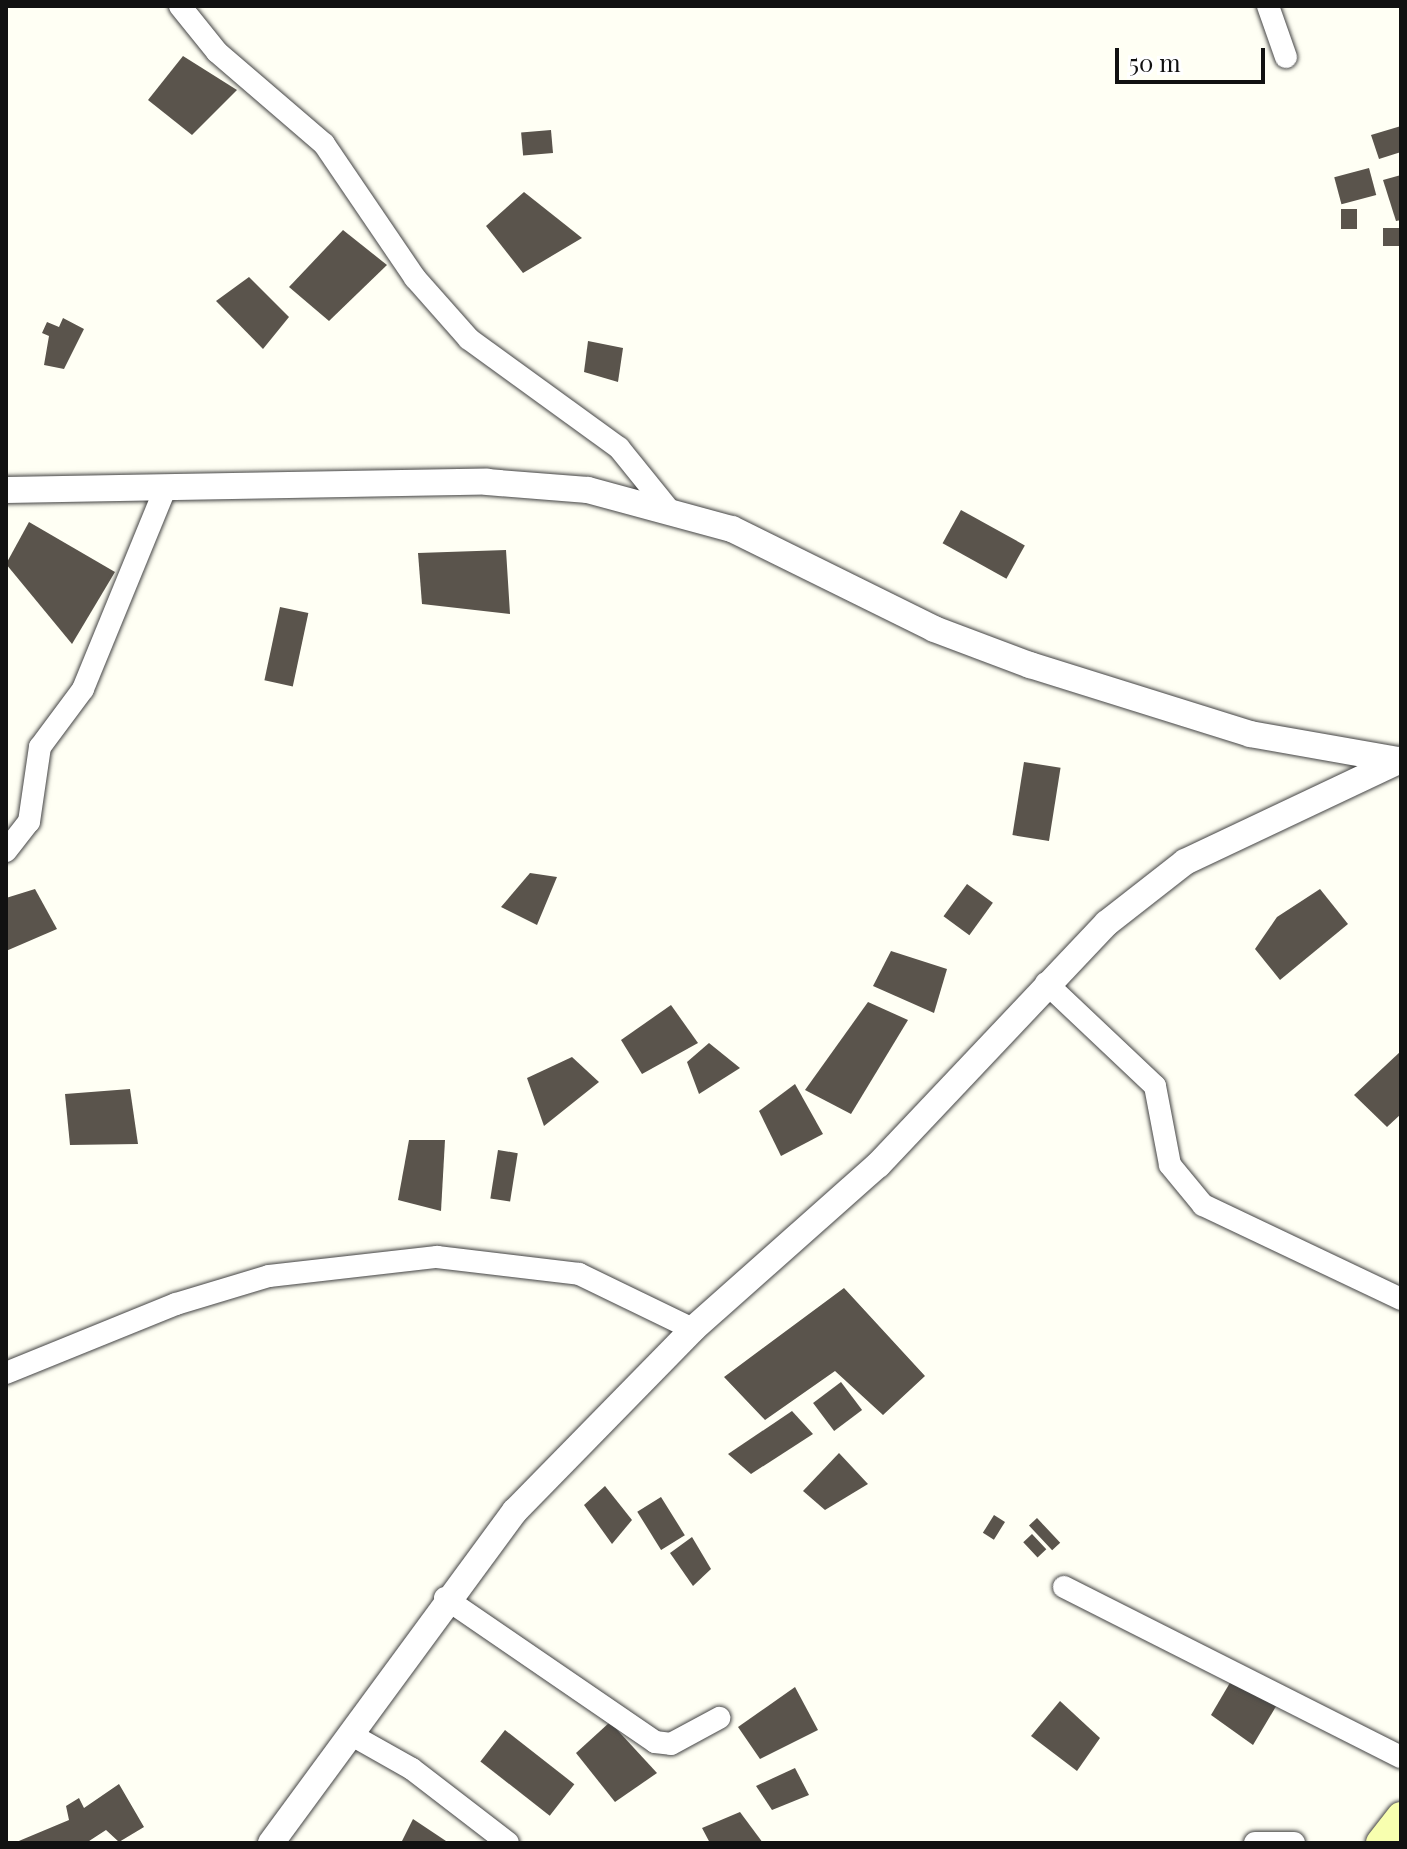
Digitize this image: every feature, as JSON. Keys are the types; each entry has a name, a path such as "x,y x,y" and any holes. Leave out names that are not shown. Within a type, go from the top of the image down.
{"main road":[{"path":"1381,1843 1401,1817"}],"street":[{"path":"180,6 217,52 316,134 415,278 469,339 619,448 666,506"},
{"path":"1268,6 1286,57"},
{"path":"6,490 487,482 588,490 666,506 732,529 934,629 1030,665 1250,734 1401,760"},
{"path":"6,851 29,822 40,747 83,689 166,487"},
{"path":"271,1843 445,1598 515,1511 693,1329 878,1165 1046,983 1185,862 1401,760"},
{"path":"1046,983 1155,1086 1170,1165 1203,1205 1401,1299"},
{"path":"6,1373 176,1304 269,1276 376,1261 526,1262 629,1294 693,1329"},
{"path":"1064,1587 1401,1757"},
{"path":"445,1598 655,1742 671,1744 719,1718"},
{"path":"350,1734 412,1769 508,1843"},
{"path":"1255,1843 1294,1843"}],"building":[{"path":"183,56 237,90 192,135 148,100"},
{"path":"1401,126 1401,152 1379,159 1371,135"},
{"path":"551,130 553,153 523,156 521,133"},
{"path":"1369,168 1376,195 1341,204 1334,177"},
{"path":"1401,175 1401,220 1396,221 1383,180"},
{"path":"524,192 582,238 523,273 486,226"},
{"path":"1341,209 1357,209 1357,229 1341,229"},
{"path":"1383,228 1401,228 1401,246 1383,246"},
{"path":"343,230 387,265 329,321 289,287"},
{"path":"249,277 289,317 263,349 216,301"},
{"path":"63,318 84,329 64,369 44,365 49,336 42,333 47,322 59,327"},
{"path":"588,341 623,348 618,382 584,372"},
{"path":"961,510 1025,545 1006,579 943,543"},
{"path":"29,522 115,572 72,644 6,564"},
{"path":"506,550 510,614 422,604 418,553"},
{"path":"280,607 308,613 293,686 264,680"},
{"path":"1024,762 1061,768 1049,841 1012,835"},
{"path":"530,873 557,877 537,925 501,907"},
{"path":"967,884 993,903 969,935 943,916"},
{"path":"35,889 57,929 6,951 6,898"},
{"path":"1320,889 1348,924 1280,980 1255,949 1277,917"},
{"path":"891,951 947,969 934,1013 873,986"},
{"path":"868,1002 908,1020 851,1114 805,1090"},
{"path":"671,1005 698,1043 642,1074 621,1040"},
{"path":"709,1043 740,1068 699,1094 687,1062"},
{"path":"1401,1051 1401,1114 1387,1127 1354,1095"},
{"path":"572,1057 599,1082 544,1126 527,1078"},
{"path":"795,1084 823,1134 781,1156 759,1111"},
{"path":"130,1089 138,1144 70,1145 65,1094"},
{"path":"409,1140 445,1140 441,1211 398,1200"},
{"path":"498,1150 518,1153 510,1202 490,1198"},
{"path":"844,1288 925,1376 883,1415 835,1371 765,1420 724,1377"},
{"path":"841,1382 862,1410 834,1431 813,1403"},
{"path":"792,1411 813,1434 751,1474 728,1454"},
{"path":"839,1453 868,1484 825,1510 803,1491"},
{"path":"605,1486 632,1520 612,1544 584,1505"},
{"path":"661,1497 685,1535 661,1550 637,1512"},
{"path":"994,1515 1005,1522 994,1540 983,1533"},
{"path":"1037,1518 1060,1543 1052,1550 1029,1526"},
{"path":"1032,1534 1046,1549 1038,1558 1023,1542"},
{"path":"692,1537 711,1569 693,1586 670,1553"},
{"path":"1231,1681 1278,1703 1253,1745 1211,1715"},
{"path":"795,1687 818,1730 760,1759 738,1727"},
{"path":"1060,1701 1100,1738 1077,1771 1031,1736"},
{"path":"610,1722 657,1773 615,1802 576,1753"},
{"path":"505,1730 574,1784 550,1816 480,1762"},
{"path":"795,1768 809,1795 772,1810 756,1786"},
{"path":"119,1784 144,1827 119,1842 106,1830 86,1843 14,1843 69,1820 66,1806 79,1798 84,1808"},
{"path":"740,1812 763,1843 710,1843 702,1828"},
{"path":"413,1819 449,1843 401,1843"}]}
